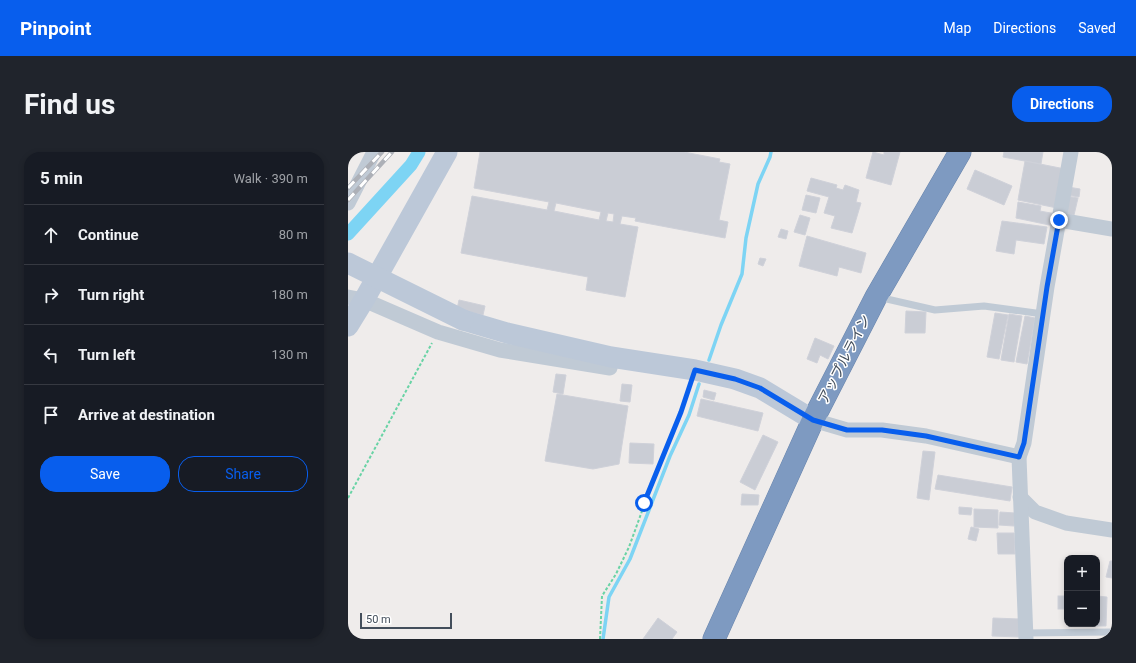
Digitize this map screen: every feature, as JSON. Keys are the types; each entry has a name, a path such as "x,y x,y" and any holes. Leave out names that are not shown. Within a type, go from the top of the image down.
{"highway":[{"name":"アップルライン","path":"714,639 813,420 876,297 960,152"}],"street":[{"path":"348,203 374,152"},
{"path":"348,326 356,299 447,152"},
{"path":"1026,636 1019,457 1024,443 1043,314 1071,152"},
{"path":"1059,220 1112,229"},
{"path":"348,263 463,320 507,333 611,357 695,370 735,379 760,388 813,420 847,430 882,430 926,436 1019,457"},
{"path":"356,299 438,332 500,350 610,368 611,357"},
{"path":"1020,497 1035,512 1053,519 1066,523 1112,530"}],"lane":[{"path":"876,297 935,310 984,306 1043,314"},
{"path":"1026,636 1112,632"}],"path":[{"path":"348,498 438,332"},
{"path":"600,639 602,596 616,574 629,547 644,503 681,412 695,370"}],"building":[{"path":"480,152 684,152 720,159 719,162 730,164 719,220 728,222 725,238 635,221 636,218 622,216 620,224 638,227 625,297 586,290 588,277 461,253 472,196 547,210 549,202 474,188","holes":["556,203 601,212 599,220 554,211","608,213 614,214 613,222 606,221"]},
{"path":"873,152 884,155 884,152 900,152 891,185 866,178"},
{"path":"1004,152 1043,152 1041,164 1003,157"},
{"path":"1025,161 1065,169 1057,208 1018,200"},
{"path":"975,170 1012,186 1004,205 967,189"},
{"path":"811,178 837,185 836,188 843,190 845,185 859,190 856,202 861,203 852,233 831,228 835,216 824,213 829,197 807,191"},
{"path":"1068,187 1080,189 1079,197 1067,195"},
{"path":"806,195 820,198 816,213 802,210"},
{"path":"1066,196 1078,198 1074,215 1063,213"},
{"path":"1018,202 1041,206 1040,211 1056,214 1054,226 1016,218"},
{"path":"800,215 810,218 805,235 794,232"},
{"path":"1002,221 1047,227 1044,244 1016,240 1014,254 996,251"},
{"path":"781,229 788,231 786,239 778,237"},
{"path":"807,236 866,253 861,273 839,267 837,276 799,266"},
{"path":"760,258 766,259 763,266 758,264"},
{"path":"459,300 485,306 483,315 457,309"},
{"path":"906,311 926,312 925,333 905,333"},
{"path":"995,313 1008,315 999,359 987,357"},
{"path":"1009,314 1022,316 1014,362 1001,360"},
{"path":"1025,316 1035,318 1027,364 1016,362"},
{"path":"815,338 834,346 828,359 820,355 817,363 807,359"},
{"path":"556,374 566,375 563,394 553,392"},
{"path":"622,384 632,385 630,402 620,401"},
{"path":"704,390 716,393 714,400 703,397"},
{"path":"557,394 628,406 619,464 593,469 545,461"},
{"path":"701,399 763,413 758,431 697,416"},
{"path":"763,435 778,442 755,490 740,482"},
{"path":"630,443 654,444 653,464 629,463"},
{"path":"923,451 935,452 929,500 917,498"},
{"path":"938,475 1012,487 1010,501 935,489"},
{"path":"742,494 759,495 758,505 741,505"},
{"path":"959,507 972,508 971,515 959,514"},
{"path":"974,509 998,510 998,528 974,527"},
{"path":"1000,512 1015,513 1014,526 999,525"},
{"path":"971,527 979,529 976,541 968,539"},
{"path":"997,533 1014,533 1015,554 998,554"},
{"path":"1110,561 1112,561 1112,578 1106,577"},
{"path":"1058,596 1064,596 1064,609 1058,609"},
{"path":"1100,596 1107,597 1106,626 1100,626"},
{"path":"658,618 677,632 672,639 643,639"},
{"path":"993,618 1020,619 1019,637 992,636"}],"waterway":[{"path":"348,234 411,165 419,152"},
{"path":"709,360 721,325 742,274 746,238 758,184 771,152"},
{"path":"603,639 609,597 630,559 670,456 689,415 699,384"}],"railway":[{"path":"348,188 382,152"},
{"path":"348,200 392,152"}],"route":[{"path":"644,503 681,412 695,370 735,379 760,388 813,420 847,430 882,430 926,436 1019,457 1024,443 1047,287 1059,220"}]}
